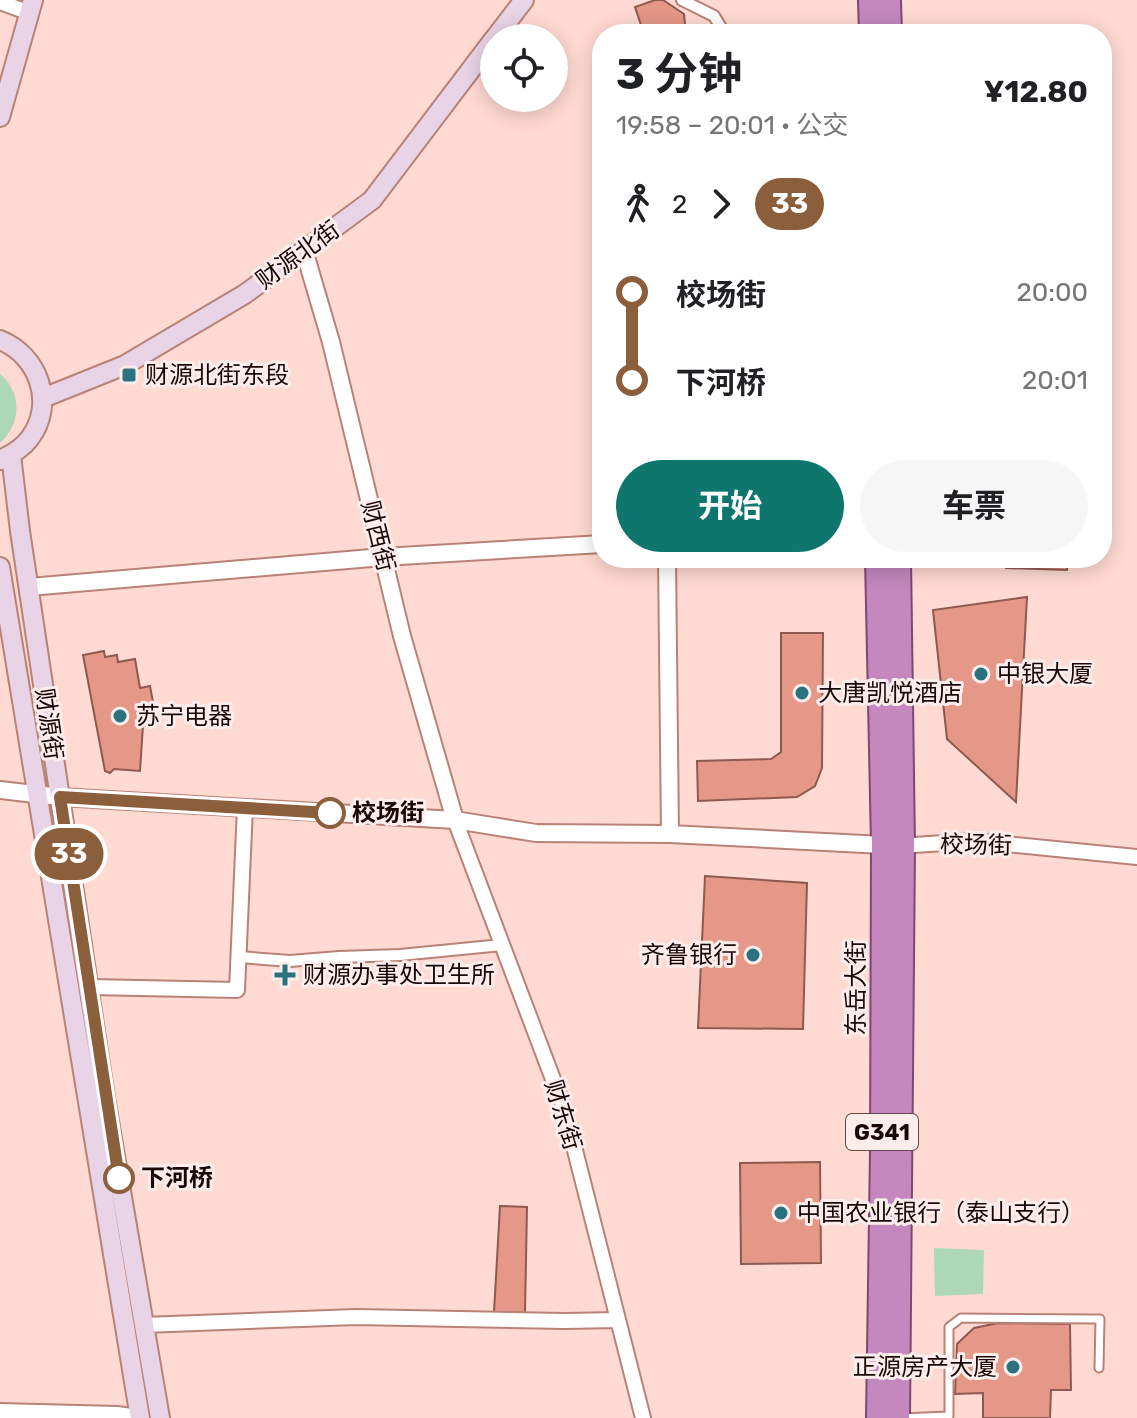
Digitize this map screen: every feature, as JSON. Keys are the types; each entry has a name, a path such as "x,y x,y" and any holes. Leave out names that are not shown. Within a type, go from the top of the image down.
{"highway":[{"path":"870,0 871,24"},
{"path":"889,0 890,24"},
{"name":"东岳大街","path":"878,568 893,846 898,1418"},
{"name":"东岳大街","path":"878,1418 882,1135 893,846 899,568"}],"main road":[{"name":"财源北街","path":"505,24 524,0"},
{"path":"0,117 32,6"},
{"name":"财源北街","path":"43,398 125,365 245,294 372,200 480,57"},
{"path":"0,340 12,345 28,359 39,377 43,398 40,419 30,438 16,453 5,458"},
{"name":"财源街","path":"5,458 29,587 105,1098 162,1418"},
{"name":"财源街","path":"0,567 140,1418"}],"street":[{"path":"682,0 714,16 719,24"},
{"path":"0,2 32,6"},
{"name":"财西街","path":"304,250 331,342 402,636 455,820"},
{"path":"29,587 383,557 592,545"},
{"path":"667,568 670,834"},
{"name":"校场街","path":"0,790 60,797 455,820 536,833 670,834 893,846 976,841 1137,857"},
{"path":"90,987 237,990 245,807"},
{"name":"财东街","path":"455,820 565,1111 643,1418"},
{"path":"239,957 290,961 502,945"},
{"path":"144,1325 356,1317 618,1320"},
{"path":"0,1411 117,1414 140,1418"}],"lane":[{"path":"898,1418 949,1416 949,1327 961,1318 1100,1319 1099,1368"}],"green space":[{"path":"0,374 13,390 16,408 12,427 0,443"},
{"path":"934,1248 984,1250 983,1294 935,1296"}],"building":[{"path":"663,0 684,14 685,24 641,24 635,7"},
{"path":"1006,568 1067,568 1067,570"},
{"name":"中银大厦","path":"1027,597 1016,802 947,739 933,610"},
{"name":"大唐凯悦酒店","path":"781,633 823,633 822,768 815,786 797,797 698,801 697,761 771,759 781,752"},
{"name":"苏宁电器","path":"104,651 105,657 117,655 118,662 135,659 140,688 150,686 153,702 143,704 146,726 143,725 140,771 105,771 83,655"},
{"name":"齐鲁银行","path":"705,876 807,883 803,1029 698,1028"},
{"name":"中国农业银行（泰山支行）","path":"820,1162 821,1263 741,1264 740,1163"},
{"path":"500,1206 527,1207 525,1313 494,1312"},
{"name":"正源房产大厦","path":"998,1323 1070,1324 1071,1390 1051,1390 1050,1418 983,1418 983,1393 955,1394 957,1344 974,1328"}],"bus line":[{"name":"33","path":"119,1178 60,797 330,813"}],"place":[{"name":"财源北街东段","path":"129,375"},
{"name":"中银大厦","path":"981,674"},
{"name":"大唐凯悦酒店","path":"802,693"},
{"name":"苏宁电器","path":"120,716"},
{"name":"校场街","path":"330,813"},
{"name":"齐鲁银行","path":"753,955"},
{"name":"财源办事处卫生所","path":"285,975"},
{"name":"下河桥","path":"119,1178"},
{"name":"中国农业银行（泰山支行）","path":"781,1213"},
{"name":"正源房产大厦","path":"1013,1367"}]}
